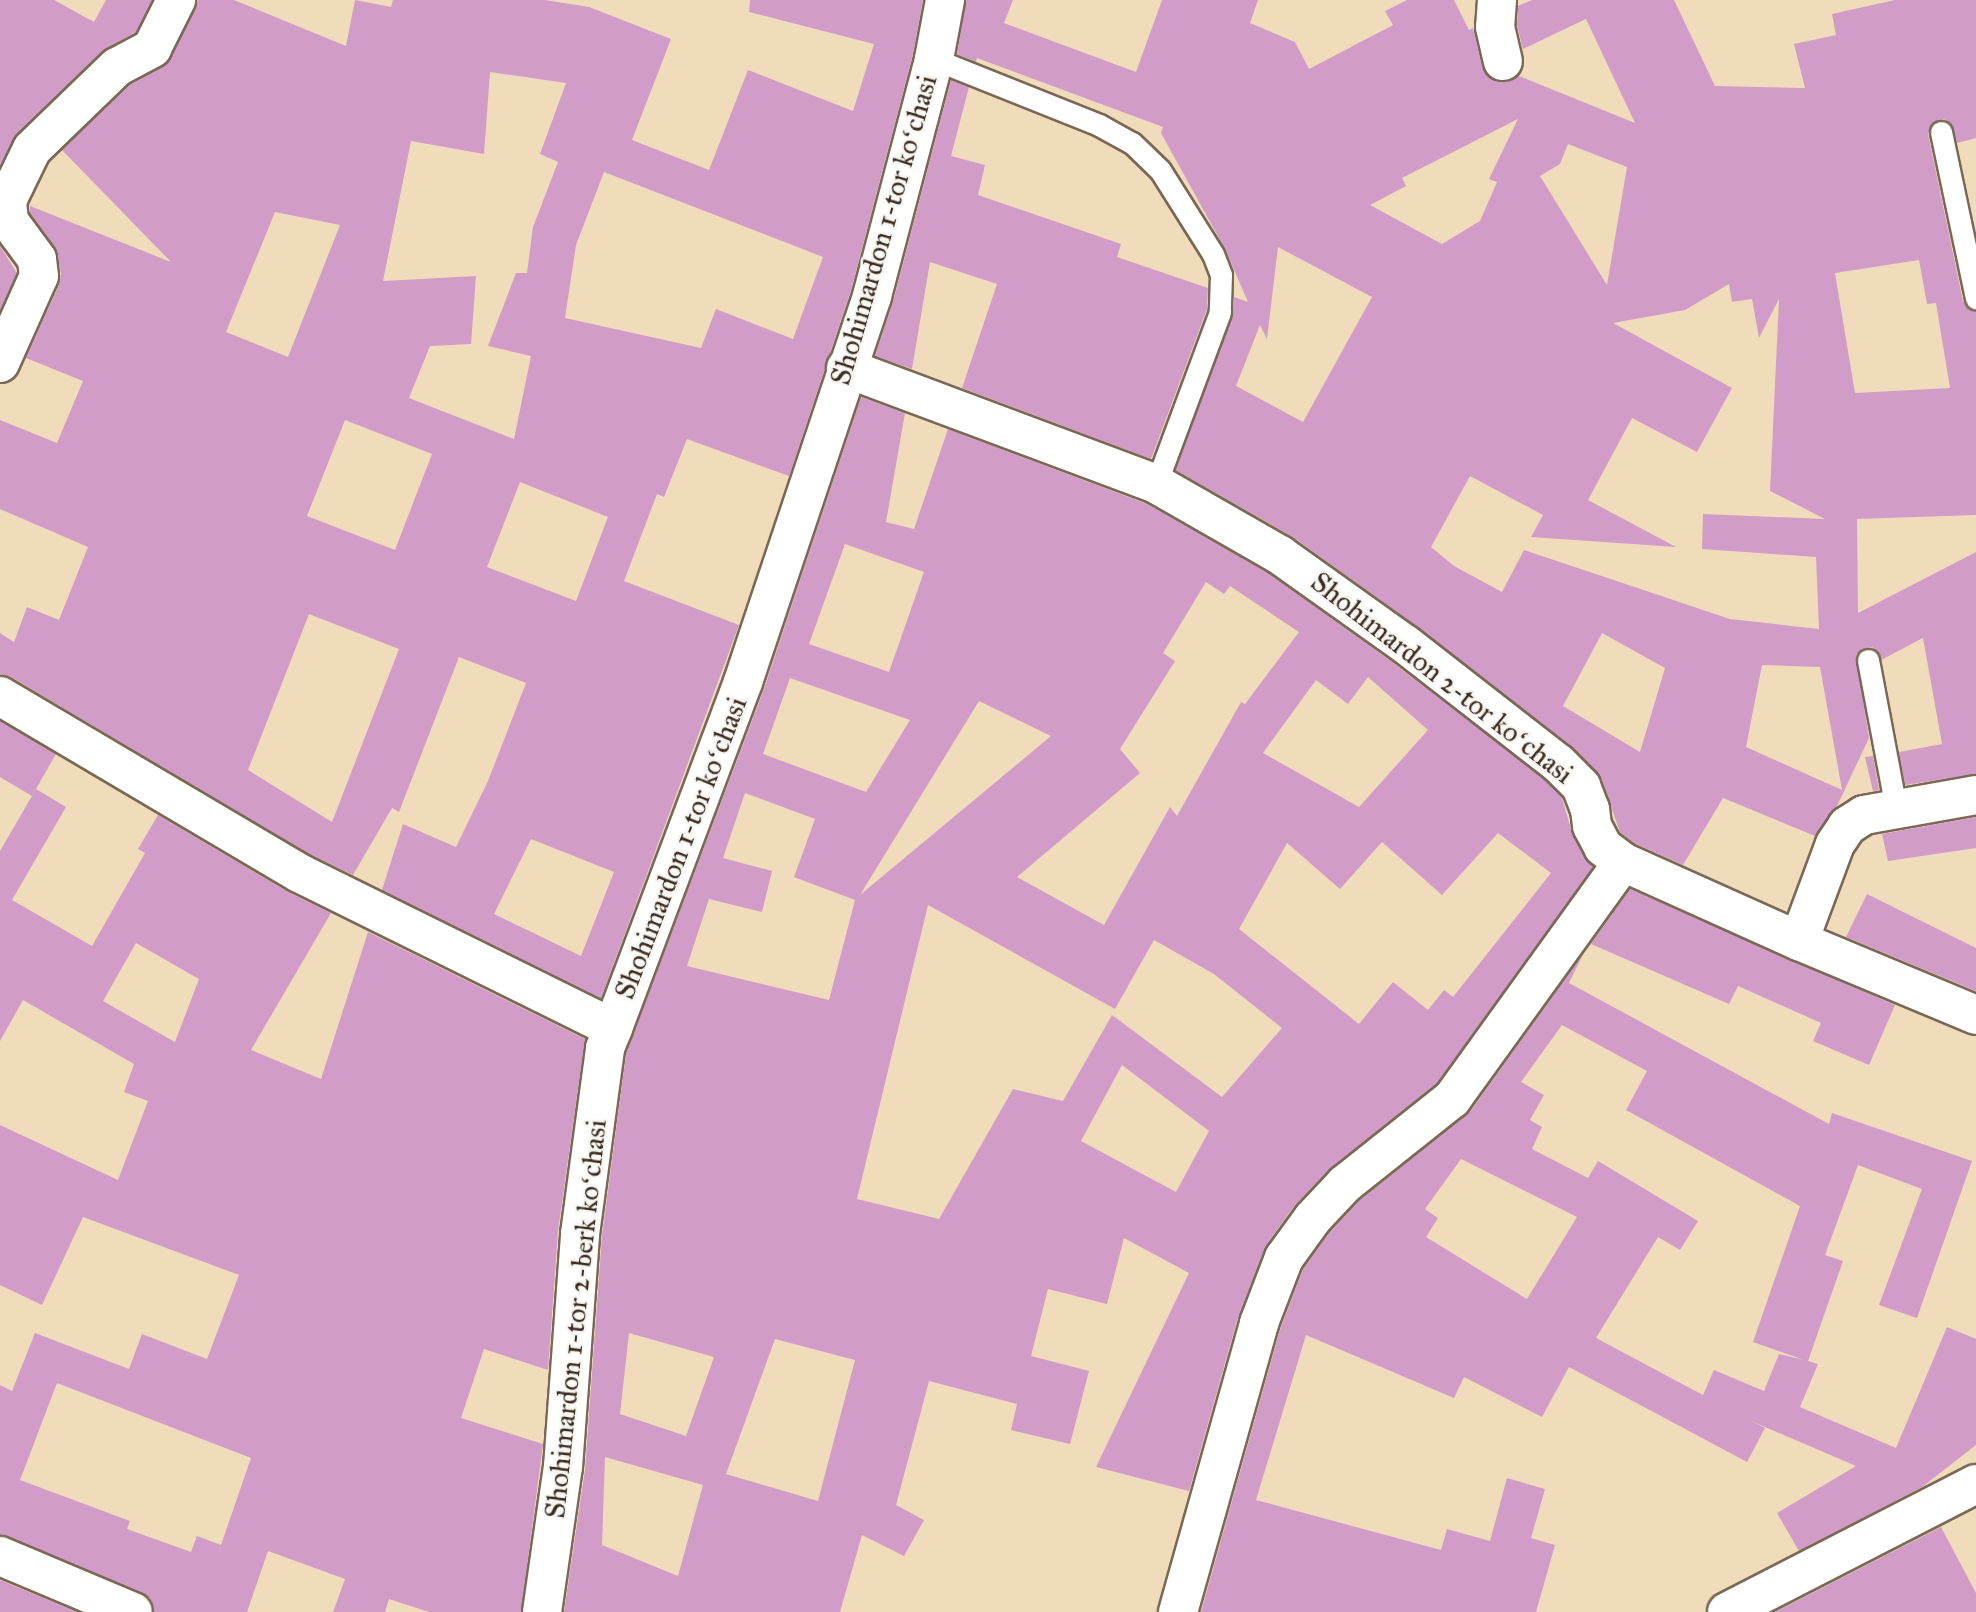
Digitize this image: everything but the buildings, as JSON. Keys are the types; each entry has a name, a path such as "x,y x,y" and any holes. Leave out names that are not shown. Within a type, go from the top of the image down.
{"street":[{"path":"0,363 39,276 37,259 9,221 7,201 15,184 32,149 117,67 152,48 176,0"},
{"name":"Shohimardon 1-tor koʻchasi","path":"0,696 299,873 613,1028 743,682 845,368 872,296 934,59 945,0"},
{"path":"1497,0 1495,27 1503,61"},
{"name":"Shohimardon 2-tor koʻchasi","path":"845,368 1156,484 1280,555 1405,643 1558,763 1581,786 1590,809 1592,826 1603,847 1623,862 1799,942 1976,1015"},
{"path":"1799,942 1835,844 1847,826 1864,815 1976,796"},
{"path":"1178,1612 1259,1323 1284,1258 1313,1219 1345,1184 1452,1099 1623,862"},
{"name":"Shohimardon 1-tor 2-berk koʻchasi","path":"542,1612 563,1467 580,1234 605,1048 613,1028"},
{"path":"1727,1612 1975,1486"},
{"path":"0,1556 133,1612"}],"lane":[{"path":"934,59 1099,125 1132,143 1160,170 1213,254 1221,275 1220,312 1156,484"},
{"path":"1941,132 1976,298"},
{"path":"1868,660 1896,808"}]}
